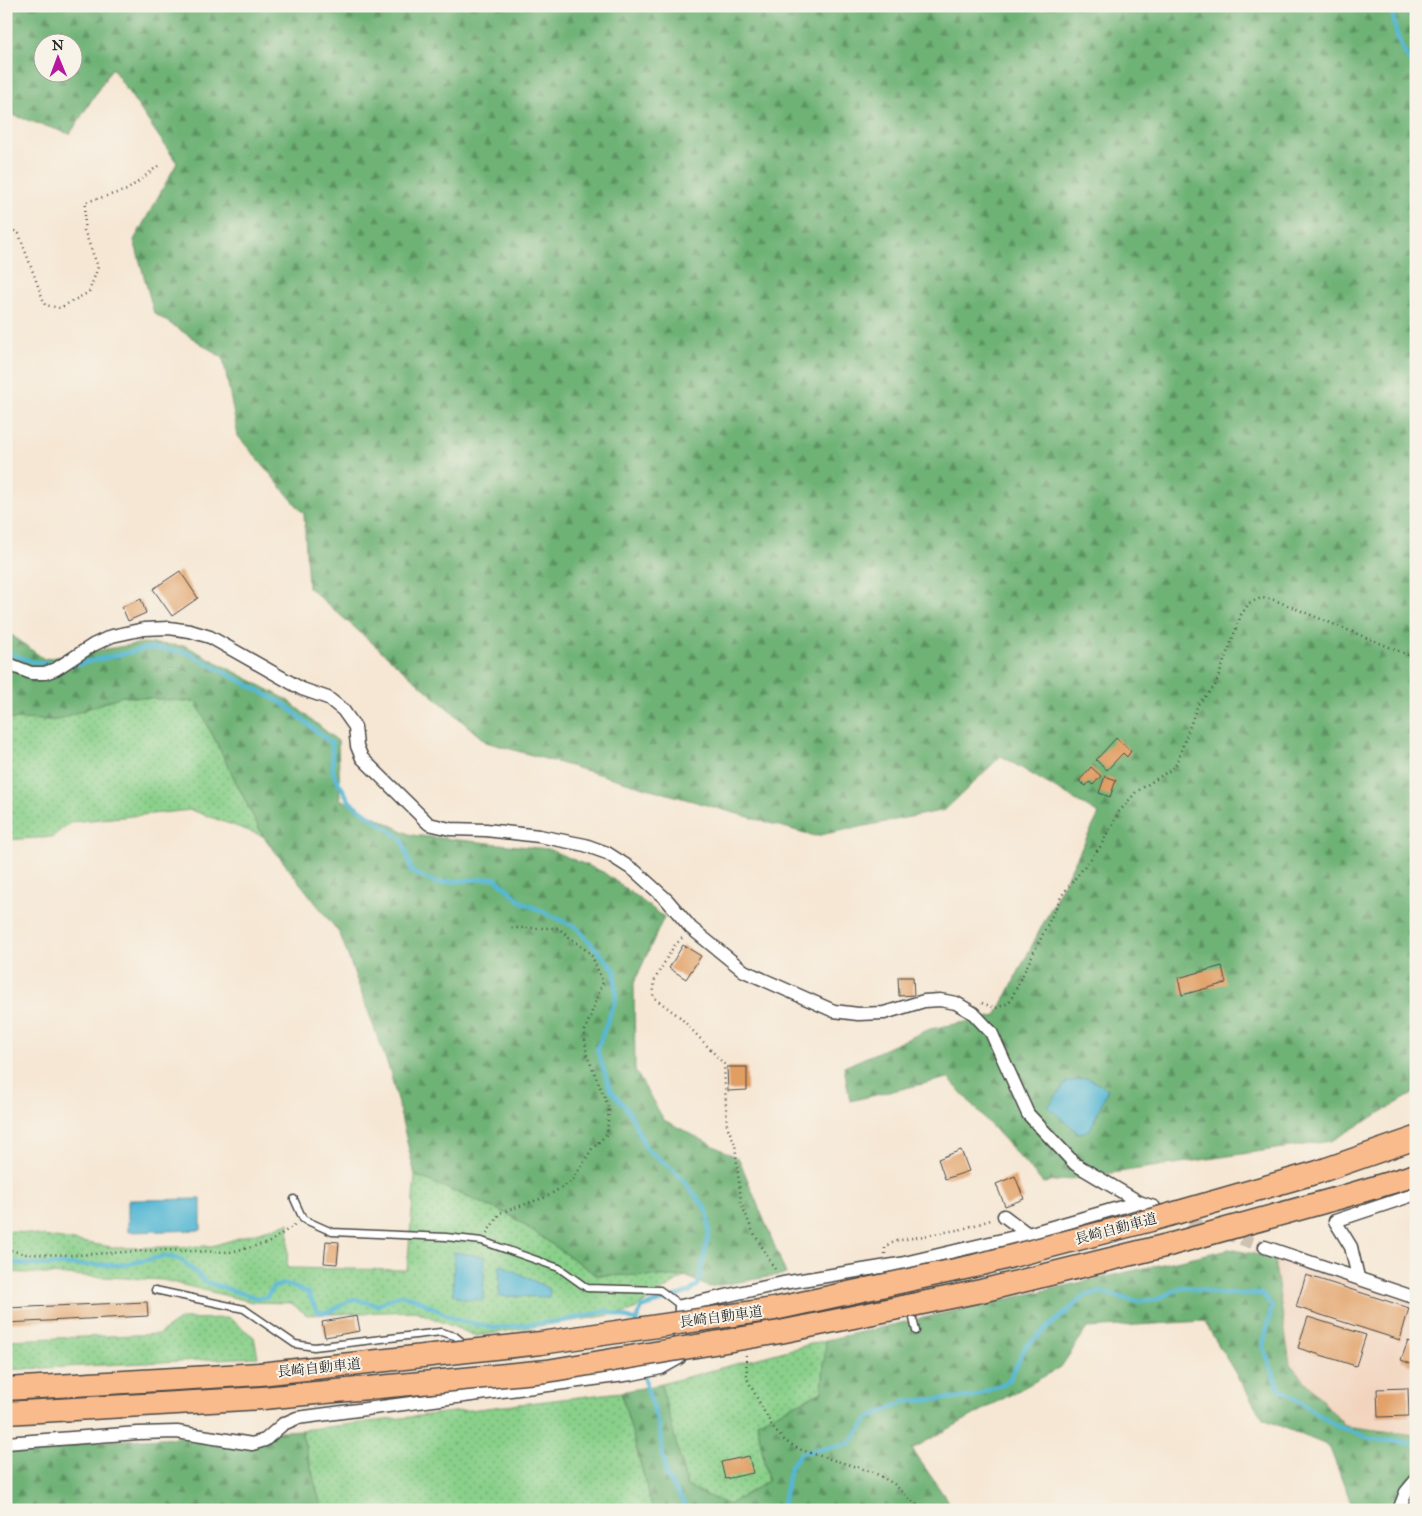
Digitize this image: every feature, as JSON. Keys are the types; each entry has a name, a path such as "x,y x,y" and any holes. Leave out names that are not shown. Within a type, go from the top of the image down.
{"highway":[{"name":"長崎自動車道","path":"6,1389 260,1374 541,1344 774,1309 974,1266 1151,1220 1318,1172 1416,1138"},
{"name":"長崎自動車道","path":"6,1413 264,1398 547,1371 780,1332 981,1291 1133,1253 1342,1197 1416,1175"}],"street":[{"path":"6,663 31,673 46,673 112,636 144,629 169,628 210,637 302,689 328,698 343,710 354,727 357,746 362,758 429,824 450,829 486,830 539,836 585,845 607,853 635,871 667,900 691,928 744,971 834,1011 858,1014 884,1012 924,1000 940,1000 956,1003 973,1013 991,1032 1028,1114 1075,1164 1139,1202 1154,1207"},
{"path":"1358,1277 1351,1247 1336,1221 1416,1194"},
{"path":"6,1443 138,1433 177,1432 252,1444 265,1440 283,1424 296,1418 518,1390 662,1368 678,1358 681,1306 783,1283 900,1264 1028,1234 1139,1202"},
{"path":"1004,1216 1028,1234"},
{"path":"1265,1247 1416,1298"},
{"path":"1399,1510 1406,1492 1416,1480"}],"lane":[{"path":"294,1200 303,1219 332,1232 446,1237 482,1241 559,1268 587,1288 660,1290 681,1306"},
{"path":"900,1264 916,1331"},
{"path":"155,1290 244,1309 295,1344 314,1347 441,1332 455,1336 483,1360"},
{"path":"490,1366 518,1390"}],"path":[{"path":"6,225 19,234 45,305 60,308 88,292 98,267 84,230 86,202 127,190 158,166"},
{"path":"977,1001 996,1008 1009,1003 1062,895 1100,847 1119,812 1136,792 1175,767 1198,704 1215,686 1241,614 1249,603 1260,598 1272,599 1416,658"},
{"path":"482,1241 500,1213 546,1197 572,1181 592,1149 608,1134 609,1108 587,1055 584,1033 603,982 591,954 558,928 508,928"},
{"path":"691,928 674,946 656,979 653,997 680,1017 724,1064 727,1126 734,1144 741,1202 751,1228 783,1283"},
{"path":"900,1264 885,1257 885,1247 896,1241 962,1229 1004,1216"},
{"path":"6,1249 26,1254 75,1255 161,1250 230,1252 268,1242 303,1219"},
{"path":"746,1352 747,1379 773,1428 785,1441 799,1449 873,1472 894,1484 922,1510"}],"shaded area":[{"path":"1274,1258 1356,1281 1416,1303 1416,1435 1345,1426 1290,1364"}],"green space":[{"path":"6,6 1416,6 1416,1092 1331,1141 1043,1183 948,1078 850,1101 844,1067 930,1029 996,1016 1099,814 1001,756 945,810 815,836 486,742 308,587 304,514 238,436 223,358 154,313 134,240 177,163 112,68 70,134 6,113"},
{"path":"6,631 44,659 143,643 186,646 286,699 338,741 340,799 411,835 548,849 603,872 664,917 634,983 635,1070 664,1120 739,1159 786,1274 709,1287 685,1276 596,1275 510,1215 415,1175 390,1071 340,934 263,836 196,702 122,696 57,720 6,719"},
{"path":"122,696 196,702 263,836 191,810 71,822 52,837 6,840 6,719 57,720"},
{"path":"415,1175 510,1215 596,1275 685,1276 630,1312 476,1336 415,1311 307,1315 291,1303 252,1302 163,1280 6,1272 6,1230 118,1248 212,1246 289,1223 287,1268 407,1270"},
{"path":"1229,1249 1274,1258 1290,1364 1345,1426 1416,1435 1416,1510 1354,1510 1329,1446 1263,1419 1204,1321 1087,1328 1061,1367 912,1449 954,1510 653,1510 621,1392 661,1384 687,1486 728,1505 768,1481 757,1422 822,1392 826,1340"},
{"path":"229,1318 254,1337 258,1357 6,1370 6,1340 159,1334 181,1319"},
{"path":"826,1340 822,1392 757,1422 768,1481 728,1505 687,1486 661,1384"},
{"path":"621,1392 653,1510 322,1510 301,1430"},
{"path":"301,1430 322,1510 6,1510 6,1447"}],"water":[{"path":"1087,1078 1108,1089 1090,1130 1079,1133 1048,1107 1067,1082"},
{"path":"201,1199 201,1230 128,1232 128,1200"},
{"path":"454,1252 485,1257 483,1300 462,1299 453,1294"},
{"path":"500,1264 550,1289 549,1297 499,1296"}],"building":[{"path":"180,571 198,598 172,616 153,589"},
{"path":"141,599 146,613 128,621 122,607"},
{"path":"1116,738 1131,751 1127,757 1123,753 1107,770 1096,760"},
{"path":"1091,767 1101,776 1093,785 1089,782 1086,786 1079,781"},
{"path":"1105,776 1116,780 1110,797 1099,793"},
{"path":"683,945 701,956 686,979 669,968"},
{"path":"1222,966 1226,983 1182,995 1178,978"},
{"path":"898,977 913,977 914,995 899,996"},
{"path":"727,1067 747,1067 747,1090 728,1091"},
{"path":"961,1150 969,1171 945,1179 938,1159"},
{"path":"1015,1176 1024,1199 1005,1206 996,1184"},
{"path":"326,1241 339,1242 337,1264 324,1263"},
{"path":"1306,1275 1409,1308 1400,1340 1296,1307"},
{"path":"147,1302 148,1316 6,1323 6,1308"},
{"path":"357,1316 360,1331 325,1337 322,1322"},
{"path":"1308,1317 1366,1335 1356,1366 1298,1348"},
{"path":"1408,1341 1416,1344 1416,1366 1401,1360"},
{"path":"1408,1388 1409,1416 1378,1417 1377,1389"},
{"path":"749,1456 753,1473 725,1479 721,1462"}],"waterway":[{"path":"1392,6 1394,23 1401,47 1416,68"},
{"path":"70,664 78,664 148,648 186,652 284,704 332,744 333,773 350,802 402,839 412,872 436,883 495,878 522,902 576,927 615,970 616,998 597,1049 610,1089 630,1113 646,1148 679,1175 707,1210 709,1232 698,1285 689,1292 641,1308 636,1323"},
{"path":"6,652 37,663 58,664"},
{"path":"6,1262 36,1265 123,1265 165,1256 182,1260 206,1282 257,1298 267,1297 273,1287 286,1284 308,1293 317,1311 327,1313 353,1299 378,1305 399,1295 414,1298 457,1320 495,1328 561,1321 607,1311 634,1320"},
{"path":"782,1510 790,1467 801,1453 850,1443 869,1418 906,1401 973,1397 1009,1381 1025,1347 1086,1295 1102,1292 1134,1301 1155,1300 1183,1287 1222,1294 1262,1294 1272,1307 1263,1345 1278,1387 1336,1426 1373,1439 1416,1444"},
{"path":"644,1372 646,1385 659,1426 666,1476 689,1510"}],"tunnel":[{"path":"1173,1215 1265,1247"}]}
